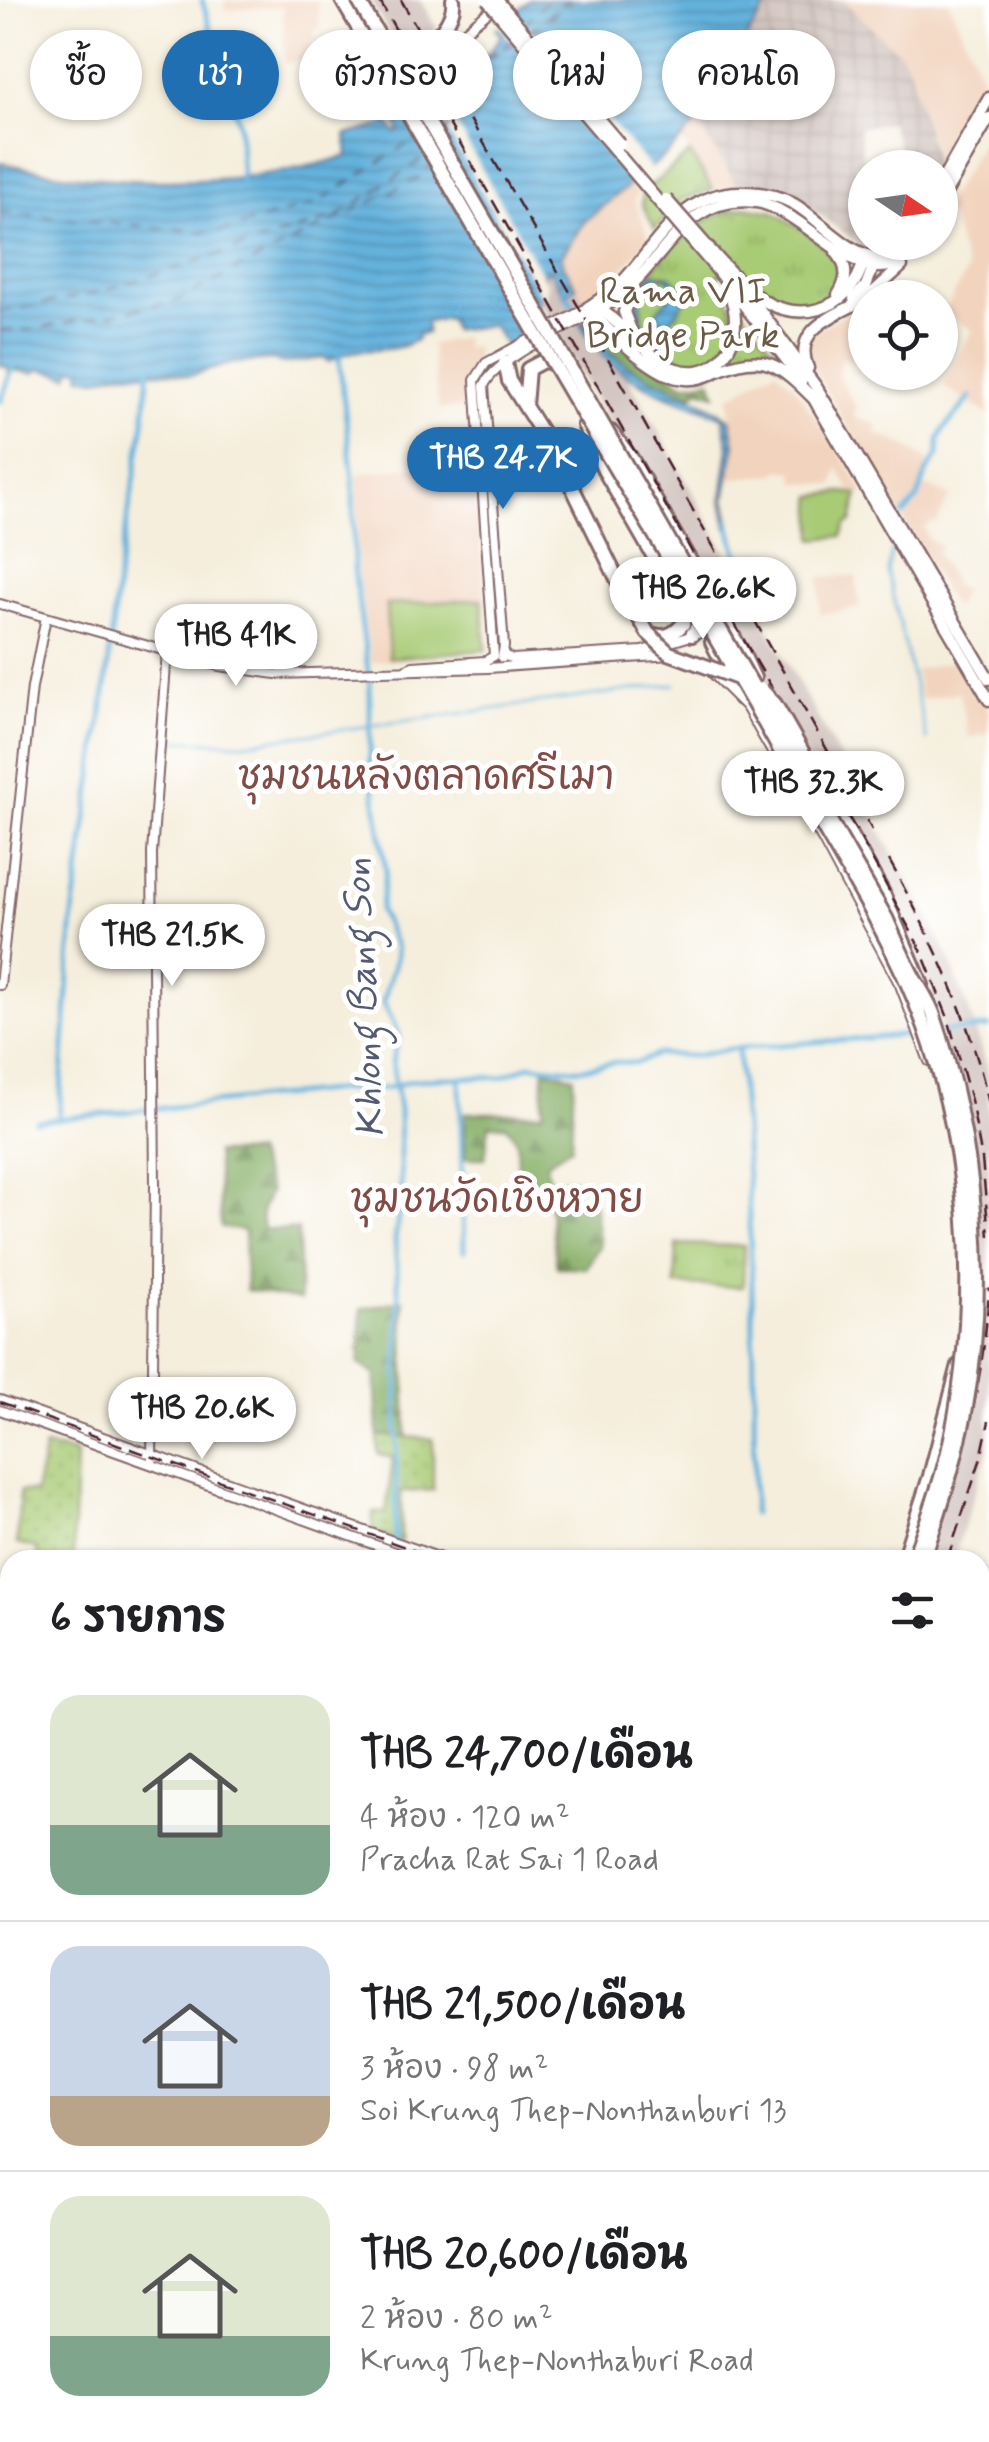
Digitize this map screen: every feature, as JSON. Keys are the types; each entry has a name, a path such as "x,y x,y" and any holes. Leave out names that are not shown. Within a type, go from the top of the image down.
{"highway":[{"path":"343,0 740,662 886,918 926,996"},
{"path":"359,0 578,397 876,921 904,976 928,1037 952,1125 959,1171 967,1297 964,1358 947,1454 917,1550"},
{"path":"440,30 454,8 453,0"},
{"path":"505,359 509,381 559,460 622,590 648,633 669,652 743,680 770,698 882,892 926,996 942,1045 966,1155 977,1296 966,1410 952,1473 926,1550"},
{"path":"524,406 528,369 543,361 558,364 683,574 740,698"},
{"path":"578,397 631,458 741,650 786,754"},
{"path":"578,397 604,470 685,611 677,631 660,638 648,633"},
{"path":"692,635 700,612"},
{"path":"906,1550 960,1363"}],"main road":[{"path":"343,0 380,58 388,64 414,67 428,62 494,0"},
{"path":"359,0 375,30"},
{"path":"459,30 494,0"},
{"path":"494,0 776,337"},
{"path":"494,0 738,280 816,394 989,679"},
{"path":"958,152 988,99"},
{"path":"958,172 989,118"},
{"path":"591,310 625,279 677,216 708,199 736,192 765,194 795,205 869,261"},
{"path":"496,666 504,655 486,484 483,392 488,376 505,359 636,280 686,224 732,203 760,203 780,209 828,244 844,262 846,274 827,313"},
{"path":"828,244 889,268 904,260"},
{"path":"874,260 813,328 804,342 804,359 816,394 989,700"},
{"path":"888,280 906,260"},
{"path":"591,310 662,363 694,372 713,366 737,331 736,311 721,275"},
{"path":"635,340 624,312 636,280"},
{"path":"738,280 767,304 794,313 827,313 848,305"},
{"path":"591,310 653,367 672,377 695,379 738,362 758,360 780,367 816,394"},
{"path":"406,670 414,666 484,662 496,653 488,501"},
{"path":"0,604 167,652 252,672 282,674 496,666 642,652 707,632 719,638 914,973 938,1047 965,1168 972,1255 970,1361 951,1456 918,1550"},
{"path":"0,985 32,687 46,617"},
{"path":"153,1459 152,872 167,652"},
{"path":"504,655 537,661 685,656 699,661 740,698 754,719 872,929 928,1056 945,1114 961,1213 964,1287 951,1456"},
{"path":"0,1400 407,1550"},
{"path":"0,1410 153,1459"},
{"path":"395,1547 400,1550"}],"shaded area":[{"path":"225,0 317,0 320,28 299,30 299,61 284,63 283,7 225,10"},
{"path":"370,0 420,0 436,27 435,30 387,30"},
{"path":"771,0 842,0 909,66 932,150 899,150 890,122 859,128 862,150 848,150 848,237 795,196 775,188 737,185 698,123 835,120 835,30 751,30"},
{"path":"842,0 948,0 987,88 951,150 934,150 909,66"},
{"path":"698,122 737,185 713,190 681,139"},
{"path":"989,130 989,415 950,390 958,390 958,358 972,330 958,321 958,287 967,271 958,241 958,183"},
{"path":"629,185 639,194 634,198 649,237 612,283 583,301 562,263 562,255 584,222"},
{"path":"550,269 565,296 576,286 927,914 972,1019 989,1074 989,1447 956,1550 928,1550 978,1350 939,1016 927,983 842,818 539,301 543,273"},
{"path":"848,312 848,360 842,359 838,376 856,407 854,417 878,425 876,434 928,460 919,492 899,515 808,359 808,342 816,330"},
{"path":"464,338 465,348 475,346 478,364 472,375 468,406 439,410 431,344"},
{"path":"776,369 794,386 822,426 864,490 862,494 851,492 838,468 834,485 795,482 794,472 786,470 728,479 733,460 729,397"},
{"path":"474,462 489,650 371,662 358,572 357,474 430,464 432,471"},
{"path":"926,486 950,496 936,524 932,522 924,528 929,540 942,547 936,551 955,585 964,590 954,608 903,520"},
{"path":"856,576 860,608 820,614 820,577"},
{"path":"958,660 989,710 989,733 969,738 959,692 921,700 915,670"}],"green space":[{"name":"Rama VII Bridge Park","path":"690,153 713,190 683,199 655,229 642,205 643,192"},
{"name":"Rama VII Bridge Park","path":"744,207 774,212 811,235 838,260 842,268 840,284 830,300 799,311 765,300 732,265 715,279 733,312 730,338 724,348 706,363 682,365 669,361 632,325 628,312 631,297 685,235 707,219"},
{"path":"736,303 795,374 771,358 760,356 737,358 709,374 662,371 601,316 664,367 735,346 740,328"},
{"path":"583,321 599,326 684,384 711,380 716,394 699,389 693,395 645,376 617,359"},
{"path":"858,494 852,522 842,536 814,539 813,496"},
{"path":"482,599 486,650 389,658 386,605"},
{"path":"544,1069 574,1076 571,1147 546,1163 549,1181 573,1179 574,1201 594,1202 600,1245 586,1268 557,1267 547,1189 519,1185 517,1141 506,1125 489,1125 485,1158 465,1158 465,1113 543,1113"},
{"path":"216,1153 255,1153 270,1191 261,1212 263,1229 298,1230 300,1300 246,1290 244,1231 221,1227"},
{"path":"677,1244 744,1246 743,1287 675,1285"},
{"path":"403,1300 407,1437 378,1435 375,1374 359,1364 361,1309"},
{"path":"378,1435 433,1439 433,1490 401,1492 401,1542 372,1530 373,1512 386,1513 393,1458 378,1454"},
{"path":"45,1447 76,1453 73,1550 37,1550 17,1544 20,1492 35,1492"}],"water":[{"path":"529,0 771,0 751,30 662,30 662,120 698,122 667,154 584,222 562,255 562,263 576,286 565,296 550,270 544,273 539,301 523,326 527,333 505,345 492,325 452,330 449,318 426,322 427,333 417,335 407,345 350,353 329,362 324,358 286,363 273,360 233,363 189,376 170,372 115,373 97,379 80,376 82,369 72,368 69,376 41,369 34,373 9,373 8,367 0,365 0,163 69,175 139,180 245,177 348,156 346,135 389,123 396,133 400,131 396,123 402,120 493,120 493,47 501,36 496,29"},
{"path":"653,273 671,276 686,294 669,323 666,339 676,356 697,364 663,356 635,329 631,302","holes":["664,276 672,283 673,293 656,313 664,327 664,340 657,343 644,332 640,296 654,278"]},
{"path":"583,321 598,341 633,368 730,419 735,444 725,499 731,525 727,528 722,499 729,447 723,417 641,384 624,373 593,344 580,323"}],"pier":[{"path":"512,8 531,30 513,30 513,42 496,22"},
{"path":"441,120 454,120 548,285 544,301"},
{"path":"581,120 609,120 652,170 636,184"}],"waterway":[{"path":"202,0 239,124 242,183"},
{"path":"565,291 573,306"},
{"name":"Khlong Bang Son","path":"338,350 353,480 354,570 370,685 370,762 386,871 380,910 396,948 383,1001 399,1035 392,1062 399,1110 401,1194 395,1240 399,1302 395,1550"},
{"path":"0,402 13,367"},
{"path":"59,1119 73,915 149,368"},
{"path":"903,515 918,498 927,471 938,455 944,429 971,397"},
{"path":"728,521 744,576"},
{"path":"893,547 887,571 927,740"},
{"path":"166,740 243,743 676,684"},
{"path":"943,1032 989,1027"},
{"path":"36,1121 387,1088 437,1078 502,1077 530,1065 579,1069 616,1062 636,1063 658,1054 694,1056 728,1049 917,1034"},
{"path":"738,1049 752,1282 753,1514"},
{"path":"460,1079 464,1251"}],"ferry route":[{"path":"524,25 547,0"},
{"path":"530,30 567,0"},
{"path":"534,30 572,0"},
{"path":"493,52 512,38"},
{"path":"502,49 513,42"},
{"path":"438,130 481,62 513,44"},
{"path":"444,136 452,120"},
{"path":"0,212 216,233 316,204 418,137"},
{"path":"0,312 89,295 335,218 418,162 423,154"},
{"path":"0,330 32,330 176,301 426,174 430,165"}],"railway":[{"path":"379,0 697,561 859,835 921,950 948,1018 971,1100 982,1159 989,1236"},
{"path":"401,0 596,337 872,830"},
{"path":"889,860 948,979 989,1104"},
{"path":"933,1550 969,1426 982,1358 989,1288"},
{"path":"0,1402 413,1550"},
{"path":"950,1550 989,1421"}],"district":[{"name":"ชุมชนหลังตลาดศรีเมา","path":"426,775"},
{"name":"ชุมชนวัดเชิงหวาย","path":"497,1198"}]}
